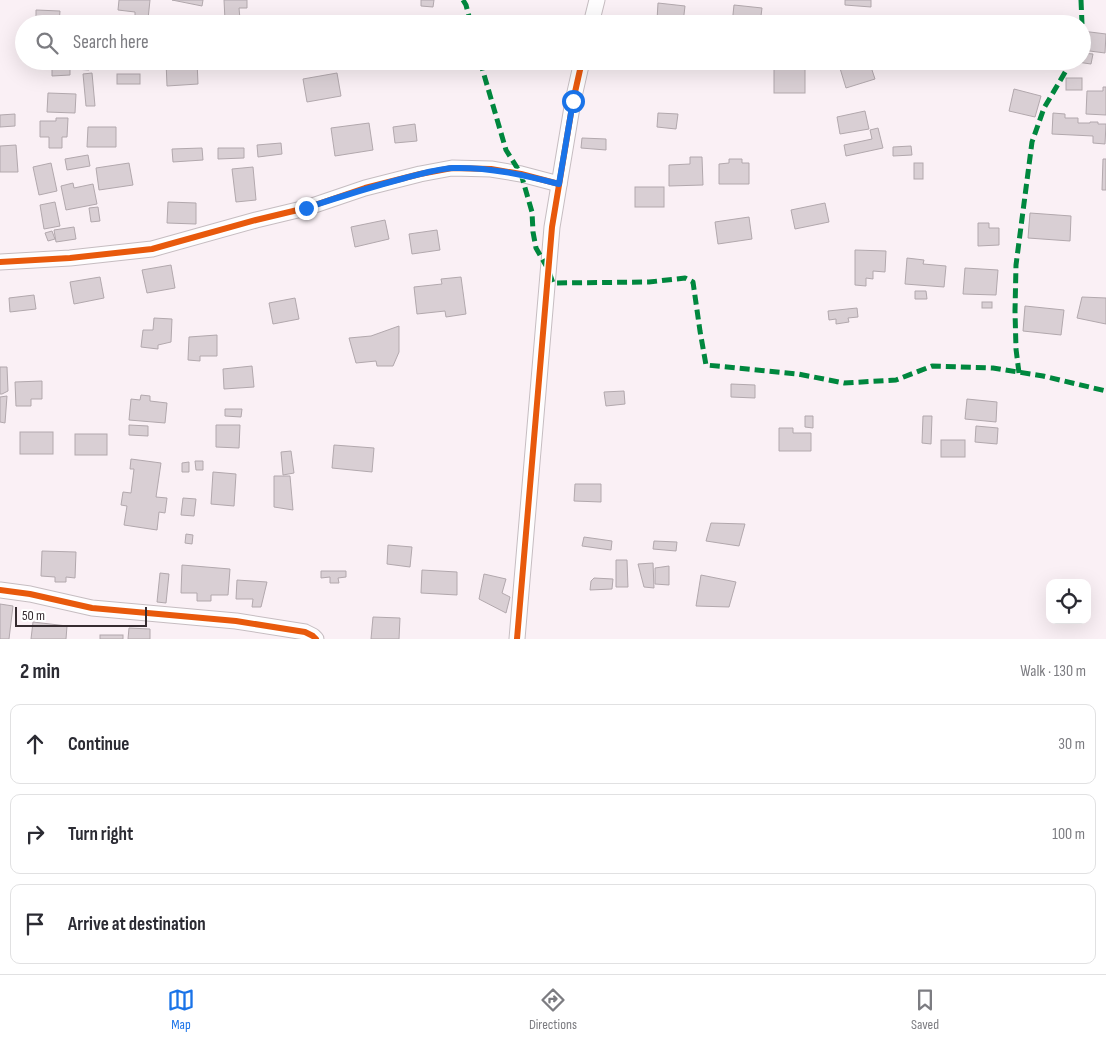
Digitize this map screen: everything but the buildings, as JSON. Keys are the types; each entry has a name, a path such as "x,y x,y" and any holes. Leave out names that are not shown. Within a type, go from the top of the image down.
{"street":[{"path":"594,15 597,0"},
{"path":"517,639 552,227 580,70"},
{"path":"0,262 70,258 152,249 306,208 365,188 452,168 491,169 521,174 559,184"},
{"path":"0,590 30,594 92,608 165,614 305,632 316,639"}],"marked path":[{"path":"463,0 469,15"},
{"path":"1081,0 1082,15"},
{"path":"483,70 506,150 521,174 532,212 536,248 548,269 553,283 649,282 685,278 693,282 706,365 798,374 844,383 896,380 932,366 993,368 1043,376 1106,391"},
{"path":"1019,373 1016,349 1016,265 1032,142 1044,108 1066,70"}],"cycle path":[{"path":"517,639 552,227 580,70"},
{"path":"0,262 70,258 152,249 306,208 365,188 452,168 491,169 521,174 559,184"},
{"path":"0,590 30,594 92,608 236,621 305,632 316,639"}],"route":[{"path":"306,208 365,188 452,168 491,169 521,174 559,184 573,101"}]}
